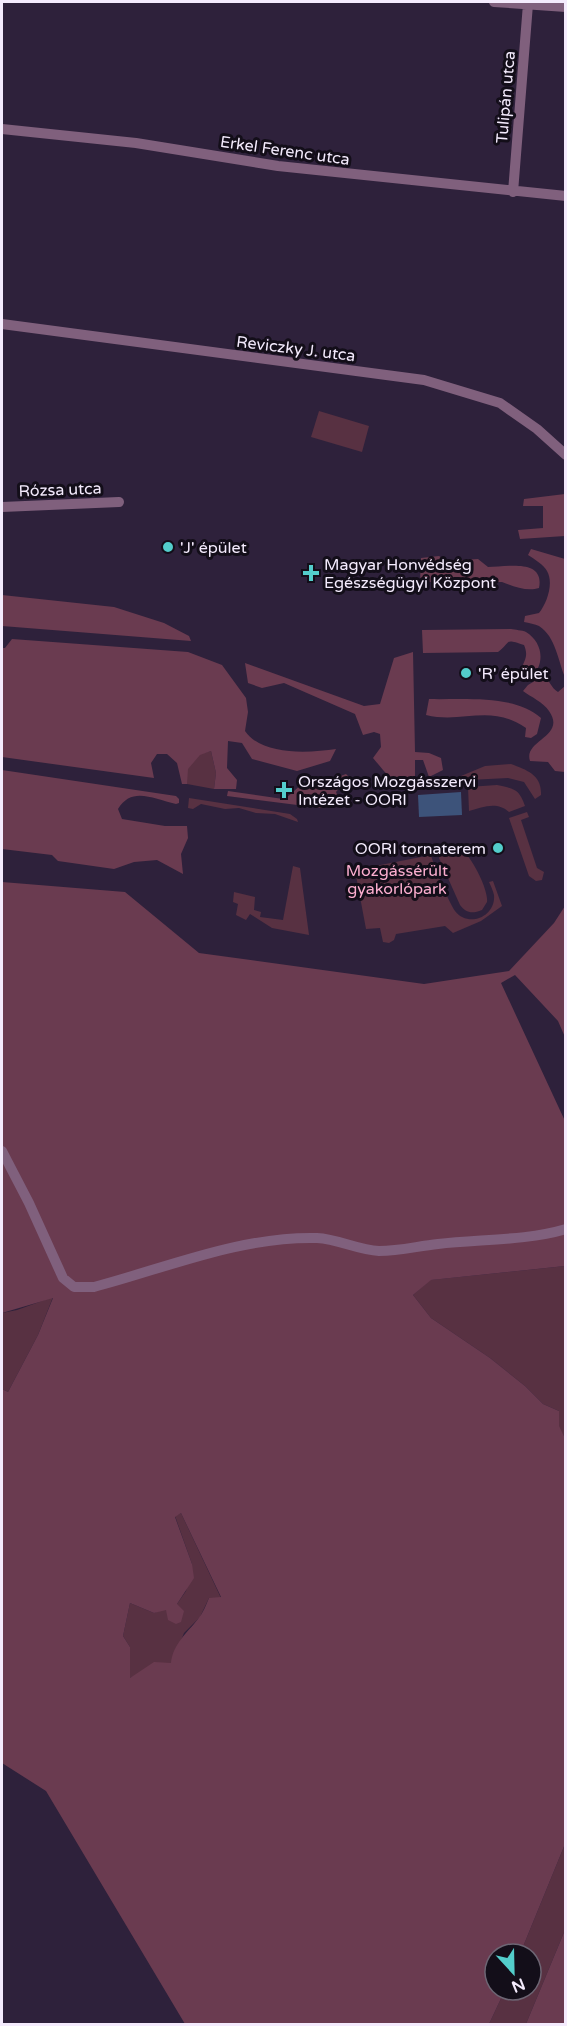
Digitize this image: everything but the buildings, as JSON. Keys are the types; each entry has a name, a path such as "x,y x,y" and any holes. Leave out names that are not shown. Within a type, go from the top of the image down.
{"street":[{"path":"494,2 566,7"},
{"name":"Tulipán utca","path":"513,192 528,4"},
{"name":"Erkel Ferenc utca","path":"2,129 136,143 278,166 566,196"},
{"name":"Reviczky J. utca","path":"2,324 424,380 500,404 537,429 566,455"},
{"name":"Rózsa utca","path":"2,507 119,502"},
{"path":"2,1151 29,1203 63,1278 74,1287 94,1287 208,1254 285,1240 318,1238 375,1250 391,1251 566,1230"}],"green space":[{"path":"319,411 369,426 362,452 311,437"},
{"path":"211,751 216,773 214,789 187,784 187,769 200,754"},
{"path":"511,764 528,771 536,778 541,788 541,795 535,799 524,782 508,778 449,781 485,766"},
{"path":"497,785 516,791 525,806 509,812 495,806 469,811 468,787"},
{"path":"189,798 290,814 298,822 275,814 256,813 239,808 225,809 201,804 193,809 188,808"},
{"path":"527,812 529,817 521,820 537,868 544,872 542,880 536,881 529,876 509,818"},
{"path":"450,845 461,848 477,870 487,896 487,902 482,910 469,912 460,905 439,858 443,849"},
{"name":"Mozgássérült gyakorlópark","path":"431,855 449,900 460,916 467,919 480,918 491,909 494,895 489,882 493,881 502,906 481,921 453,933 445,926 396,934 394,940 389,943 383,942 380,928 366,929 355,870"},
{"path":"293,866 300,868 309,935 272,928 250,914 246,920 236,915 238,904 233,902 234,892 255,897 254,910 261,912 260,917 283,920"},
{"path":"565,1266 565,1438 558,1426 559,1411 543,1404 490,1358 431,1318 413,1295 430,1280"},
{"path":"53,1297 38,1335 8,1392 2,1389 2,1313"},
{"path":"181,1513 221,1598 209,1598 200,1617 184,1633 172,1663 130,1678 130,1647 123,1636 130,1603 154,1613 177,1604 186,1591 192,1564 175,1516"},
{"path":"565,1844 565,1930 543,1983 543,1942 525,1942"},
{"path":"499,2002 535,2002 526,2024 489,2024"}],"shaded area":[{"path":"565,494 565,536 520,539 518,530 543,528 543,506 523,506 524,499"},
{"path":"531,549 565,559 565,677 549,636 539,626 524,622 525,616 539,613 545,604 550,587 546,569 528,555"},
{"path":"439,556 447,561 478,559 488,567 522,566 530,568 539,578 539,588 525,589 502,582 420,582 421,558"},
{"path":"2,595 114,607 164,623 189,636 191,641 2,626"},
{"path":"511,629 526,632 537,643 540,653 538,668 526,672 521,670 526,658 524,645 513,642 508,642 498,652 423,653 422,630"},
{"path":"12,639 188,652 222,665 246,698 248,712 245,731 253,739 274,749 287,751 336,749 330,761 297,771 252,759 242,743 228,741 227,768 237,780 236,789 214,789 216,773 211,751 200,755 188,769 187,784 182,784 177,763 167,754 157,754 151,763 154,778 2,757 2,648 5,648"},
{"path":"413,652 415,752 429,753 441,758 443,770 429,777 423,760 415,760 415,776 394,778 390,776 373,758 381,747 380,734 374,732 363,735 355,714 284,683 262,688 248,683 245,663 364,706 380,704 394,658"},
{"path":"543,676 558,692 565,686 565,772 555,771 548,762 530,761 533,748 553,727 553,720 544,705 523,691"},
{"path":"429,699 503,702 530,710 541,718 537,734 531,738 525,737 526,728 500,717 426,715"},
{"path":"2,770 176,796 179,803 176,804 151,797 136,796 124,802 118,809 122,819 165,826 187,826 188,838 181,854 183,874 157,860 134,862 114,869 58,861 52,855 2,849"},
{"path":"346,774 349,777 336,792 338,797 331,804 321,808 227,796 228,791 283,799 306,783 316,785"},
{"path":"2,882 125,892 199,953 424,984 509,971 554,923 565,906 565,1037 558,1021 515,975 501,983 565,1121 565,1266 431,1280 413,1295 431,1318 490,1358 543,1404 559,1411 559,1426 565,1438 565,1844 525,1942 483,1942 483,2002 499,2002 489,2024 185,2024 46,1791 2,1763 2,1389 8,1392 38,1335 53,1298 2,1313","holes":["181,1513 221,1597 209,1598 200,1617 178,1644 171,1663 154,1662 130,1678 130,1647 123,1636 130,1603 154,1613 166,1610 168,1620 176,1624 181,1622 184,1611 177,1604 194,1578 192,1564 175,1517"]},
{"path":"565,1930 565,2024 526,2024 535,2002 543,2002 543,1983"}],"water":[{"path":"461,792 462,815 419,817 418,795"}],"place":[{"name":"'J' épület","path":"168,547"},
{"name":"Magyar Honvédség Egészségügyi Központ","path":"311,573"},
{"name":"'R' épület","path":"466,673"},
{"name":"Országos Mozgásszervi Intézet - OORI","path":"284,790"},
{"name":"OORI tornaterem","path":"498,848"}]}
